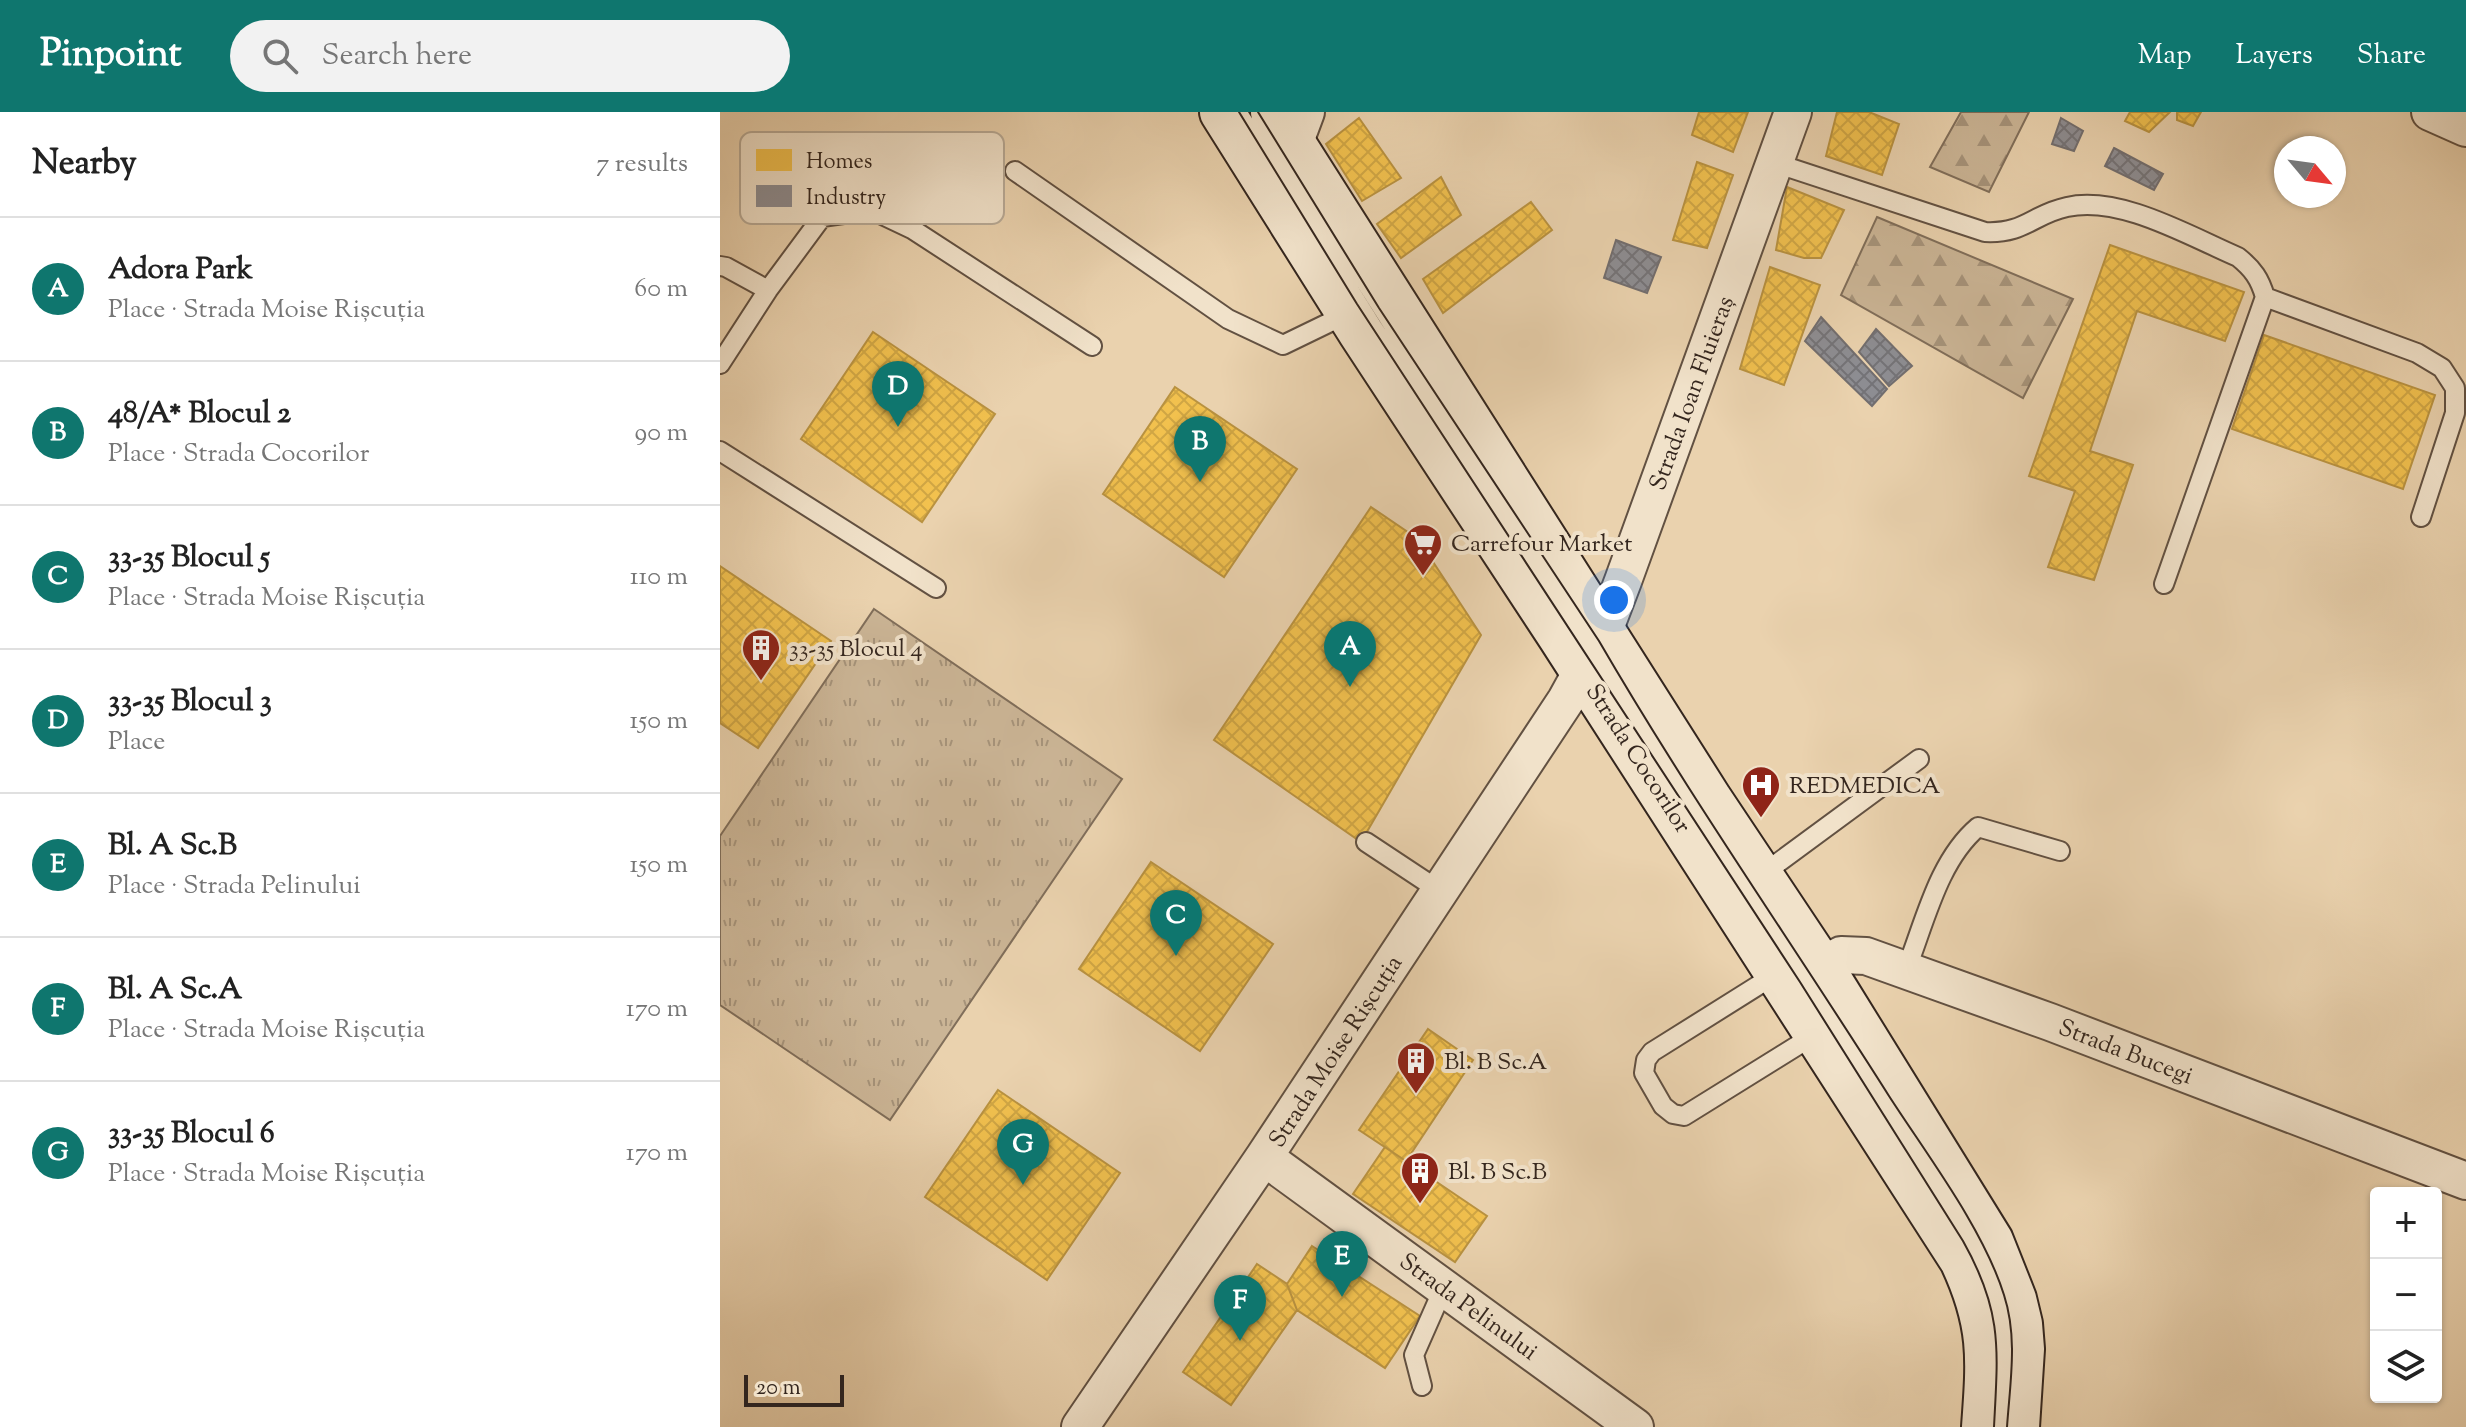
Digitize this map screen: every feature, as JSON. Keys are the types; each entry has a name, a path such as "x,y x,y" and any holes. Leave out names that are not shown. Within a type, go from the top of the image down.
{"main road":[{"name":"Strada Cocorilor","path":"1222,112 1583,671 1796,977 1964,1195 1991,1241 2020,1324 2022,1349 2017,1427"},
{"name":"Strada Cocorilor","path":"1291,123 1604,631 1760,876 1816,1034 1972,1280 1988,1341 1984,1427"}],"street":[{"name":"Strada Ioan Fluieraș","path":"1583,671 1604,631 1793,112"},
{"path":"2430,112 2466,128"},
{"path":"1275,194 1291,123"},
{"name":"Strada Moise Rișcuția","path":"1080,1427 1264,1157 1583,671"},
{"name":"Strada Bucegi","path":"1796,977 1841,955 1853,953 2050,1022 2466,1181"},
{"name":"Strada Pelinului","path":"1264,1157 1635,1427"}],"lane":[{"path":"1775,163 1985,232 2004,233 2065,207 2089,203 2119,207 2238,257 2251,267 2261,281 2265,297 2164,584"},
{"path":"1015,171 1228,319 1265,338 1283,345 1349,313"},
{"path":"720,364 768,290 817,224"},
{"path":"901,224 1092,346"},
{"path":"720,266 768,290"},
{"path":"2265,297 2417,353 2442,368 2455,388 2455,413 2421,517"},
{"path":"720,451 936,588"},
{"path":"1760,876 1919,759"},
{"path":"1906,970 1945,870 1963,840 1978,827 2060,851"},
{"path":"1366,842 1440,891"},
{"path":"1796,977 1652,1052 1646,1060 1644,1073 1663,1106 1673,1114 1684,1116 1816,1034"},
{"path":"1422,1386 1414,1355 1444,1287"}],"green space":[{"path":"1961,112 2029,112 1989,192 1930,167"},
{"path":"1877,217 2073,299 2023,398 1841,295"},
{"path":"874,609 1122,779 890,1120 720,1005 720,836"}],"building: Homes":[{"path":"1699,112 1748,112 1733,152 1692,135"},
{"path":"1837,112 1869,112 1899,124 1882,175 1826,156"},
{"path":"2130,112 2170,112 2149,132 2125,121"},
{"path":"2177,112 2201,112 2193,126 2177,120"},
{"path":"1359,118 1401,178 1362,201 1326,144"},
{"path":"1697,162 1733,175 1707,248 1673,240"},
{"path":"1441,177 1461,215 1401,258 1377,224"},
{"path":"1787,187 1844,210 1821,258 1804,258 1776,250"},
{"path":"1531,202 1552,230 1443,313 1423,279"},
{"path":"2110,245 2244,292 2225,341 2137,311 2090,451 2133,465 2094,580 2048,567 2075,491 2029,476"},
{"path":"1770,267 1820,285 1784,385 1740,369"},
{"path":"873,332 995,414 922,522 801,439"},
{"path":"2264,335 2435,395 2403,489 2232,429"},
{"path":"1175,387 1297,469 1224,577 1103,494"},
{"path":"1371,507 1418,539 1481,635 1361,842 1214,740"},
{"name":"33-35 Blocul 4","path":"720,566 831,641 758,748 720,723"},
{"path":"1151,862 1273,944 1200,1051 1079,969"},
{"name":"Bl. B Sc.A","path":"1428,1029 1473,1060 1406,1161 1359,1130"},
{"path":"998,1090 1120,1173 1047,1280 925,1197"},
{"name":"Bl. B Sc.B","path":"1385,1147 1487,1216 1455,1262 1353,1194"},
{"path":"1312,1246 1420,1316 1385,1368 1297,1310 1287,1284"},
{"path":"1257,1264 1287,1284 1297,1310 1231,1405 1183,1372"}],"building: Industry":[{"path":"2061,118 2083,131 2074,151 2052,144"},
{"path":"2114,148 2163,174 2154,190 2105,166"},
{"path":"1616,240 1661,257 1647,293 1604,278"},
{"path":"1821,317 1887,389 1872,406 1805,341"},
{"path":"1876,329 1912,366 1889,386 1859,352"}],"tram line":[{"path":"1239,112 1357,304 1800,982 1963,1241 1985,1289 1995,1331 1994,1427"},
{"path":"1258,112 1379,308 1599,641 1705,813 1937,1167 1983,1244 2004,1295 2011,1328 2007,1427"}],"place":[{"name":"33-35 Blocul 3","path":"898,427"},
{"name":"48/A* Blocul 2","path":"1200,482"},
{"name":"Carrefour Market","path":"1423,577"},
{"name":"33-35 Blocul 4","path":"761,682"},
{"name":"Adora Park","path":"1350,687"},
{"name":"REDMEDICA","path":"1761,819"},
{"name":"33-35 Blocul 5","path":"1176,956"},
{"name":"Bl. B Sc.A","path":"1416,1095"},
{"name":"33-35 Blocul 6","path":"1023,1185"},
{"name":"Bl. B Sc.B","path":"1420,1205"},
{"name":"Bl. A Sc.B","path":"1342,1297"},
{"name":"Bl. A Sc.A","path":"1240,1341"}]}
